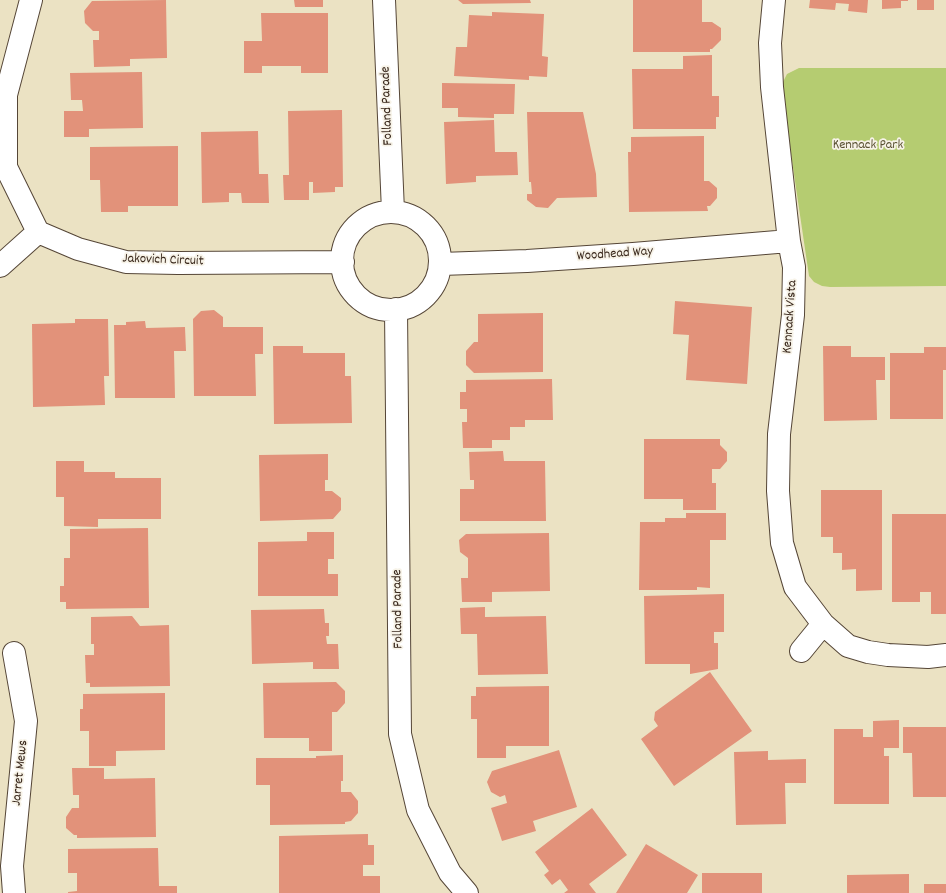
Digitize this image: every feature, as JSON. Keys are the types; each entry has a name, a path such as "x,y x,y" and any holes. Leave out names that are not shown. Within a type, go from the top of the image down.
{"street":[{"path":"0,266 38,232 6,167 6,95 31,0"},
{"name":"Folland Parade","path":"384,0 393,211"},
{"name":"Kennack Vista","path":"774,0 770,43 772,87 789,241 794,267 793,315 779,434 778,491 782,542 795,587 822,624 848,646 868,652 888,655 928,657 946,654"},
{"path":"393,211 405,213 420,220 432,233 439,248 441,264 434,287 422,300 408,308 385,310 368,305 355,294 346,280 343,262 343,252 349,236 360,222 376,214 393,211"},
{"name":"Jakovich Circuit","path":"38,232 78,249 126,262 343,262"},
{"name":"Woodhead Way","path":"441,264 527,261 789,241"},
{"name":"Folland Parade","path":"396,309 400,734 418,810 450,873 467,893"},
{"path":"801,651 822,624"},
{"name":"Jarret Mews","path":"14,653 26,721 12,866 14,893"}],"green space":[{"name":"Kennack Park","path":"799,68 946,68 946,286 830,287 822,286 814,282 809,276 781,86 787,74"}],"building":[{"path":"166,0 167,58 130,59 130,66 94,67 93,40 99,40 99,31 93,31 85,23 84,11 92,1"},
{"path":"294,0 323,0 323,7 295,7"},
{"path":"458,0 530,0 531,3 463,4"},
{"path":"633,0 702,0 702,22 712,22 721,28 721,40 712,49 710,49 710,52 633,52"},
{"path":"810,0 868,0 867,13 848,11 849,4 836,3 835,10 809,8"},
{"path":"882,0 908,1 901,1 901,8 882,9"},
{"path":"917,0 934,0 934,10 917,10"},
{"path":"492,12 544,14 542,56 548,57 547,77 529,76 529,80 454,76 456,47 467,47 469,15 492,16"},
{"path":"261,13 328,13 328,73 301,73 301,66 262,66 262,73 244,73 244,41 262,41"},
{"path":"712,55 712,96 719,96 719,117 716,117 716,129 633,129 632,69 683,69 683,56"},
{"path":"142,72 143,128 89,129 89,137 64,137 64,111 83,111 82,100 71,100 70,73"},
{"path":"442,83 515,84 514,114 494,114 494,118 458,117 458,108 442,108"},
{"path":"342,110 343,187 335,187 335,192 313,193 313,182 309,182 309,200 284,200 283,175 289,175 288,111"},
{"path":"527,112 583,112 596,174 597,197 557,198 548,208 536,207 527,200 527,194 532,194 531,182 529,182"},
{"path":"494,120 495,152 517,152 518,175 476,176 476,182 446,184 444,122"},
{"path":"258,131 259,174 268,174 269,203 242,203 241,193 229,193 229,202 202,203 201,132"},
{"path":"704,136 704,181 709,181 717,188 717,198 710,206 707,206 708,211 629,212 628,152 631,152 631,137"},
{"path":"178,146 178,206 128,206 128,212 101,212 100,180 90,180 90,147"},
{"path":"675,301 752,307 747,384 686,380 689,335 673,334"},
{"path":"214,310 223,317 223,327 263,327 263,354 255,354 256,396 194,396 193,319 201,311"},
{"path":"543,313 543,372 474,373 466,365 466,351 474,342 478,342 478,314"},
{"path":"75,319 108,319 109,376 104,376 105,405 33,407 32,324 75,323"},
{"path":"145,321 146,328 185,327 186,351 174,351 175,398 115,398 114,325 126,325 126,322"},
{"path":"273,346 303,346 303,353 345,353 345,376 351,376 352,423 274,424"},
{"path":"823,346 851,346 851,357 885,357 885,380 876,380 877,420 824,421"},
{"path":"924,347 946,347 946,370 943,370 943,419 890,419 890,353 924,353"},
{"path":"552,379 553,420 525,420 525,427 510,427 510,440 492,440 492,448 463,448 462,422 467,422 467,409 460,409 460,392 466,392 466,380"},
{"path":"644,439 720,439 720,445 727,452 727,461 720,469 712,469 712,483 716,483 716,510 683,510 683,499 644,499"},
{"path":"503,451 504,461 545,461 546,521 460,521 460,489 474,489 474,480 470,480 469,452"},
{"path":"328,454 328,480 325,480 325,491 332,491 341,498 341,510 333,519 260,521 259,455"},
{"path":"56,461 84,461 84,472 115,472 115,478 161,478 161,519 98,519 98,527 64,526 64,497 56,497"},
{"path":"821,490 882,490 882,590 856,591 856,569 842,570 842,553 833,553 833,537 821,537"},
{"path":"686,513 726,513 726,540 710,540 710,588 697,587 697,590 639,590 640,522 665,522 665,518 686,518"},
{"path":"892,514 946,514 946,614 931,614 931,592 920,592 920,602 892,602"},
{"path":"148,528 149,608 66,609 66,602 60,602 60,586 64,586 64,558 70,558 70,529"},
{"path":"307,532 334,532 334,559 328,559 328,574 338,574 338,596 258,596 258,542 307,541"},
{"path":"549,533 550,591 492,592 492,602 462,602 461,578 468,578 468,558 460,552 459,540 466,534"},
{"path":"724,594 724,632 714,632 714,643 718,643 718,669 690,674 690,664 645,664 644,596"},
{"path":"485,607 485,617 546,616 548,674 478,675 477,634 461,634 460,608"},
{"path":"324,609 325,623 329,623 329,636 326,636 327,644 338,644 339,669 313,669 313,662 252,664 251,610"},
{"path":"132,616 140,626 169,625 170,686 90,687 90,683 86,683 85,655 94,655 94,644 91,644 91,617"},
{"path":"710,672 752,731 674,786 641,739 658,726 654,720 655,712"},
{"path":"336,682 345,691 345,703 337,712 332,712 332,751 309,751 309,738 264,738 263,683"},
{"path":"549,686 549,746 506,746 506,758 477,758 477,719 471,719 471,696 476,696 476,687"},
{"path":"165,693 165,750 116,751 116,766 89,766 89,731 80,731 80,709 83,709 83,694"},
{"path":"899,720 899,748 884,748 884,756 889,756 889,804 834,804 834,729 863,729 863,737 873,737 873,721"},
{"path":"903,727 946,727 946,797 913,797 912,753 903,753"},
{"path":"559,750 577,807 533,821 536,831 502,841 491,808 507,803 505,795 500,797 491,792 487,782 492,771"},
{"path":"768,751 768,760 806,759 806,783 785,783 786,824 736,825 734,752"},
{"path":"343,755 343,781 341,781 341,792 351,792 358,801 358,813 351,821 345,822 345,824 270,825 270,785 256,785 256,758 316,758 316,756"},
{"path":"72,768 104,768 104,779 155,778 156,837 77,838 77,835 74,835 66,828 66,817 72,808 79,808 79,795 73,795"},
{"path":"592,808 627,855 589,884 596,893 564,893 568,890 560,879 552,885 544,875 549,871 535,852"},
{"path":"368,834 368,845 374,845 374,865 363,865 363,876 380,876 380,893 279,893 279,836"},
{"path":"646,844 698,875 687,893 616,893"},
{"path":"158,848 159,886 177,886 177,893 68,893 77,891 77,873 68,873 68,849"},
{"path":"702,873 762,873 762,893 702,893"},
{"path":"909,874 909,893 847,893 847,875"},
{"path":"924,884 946,884 946,893 924,893"}]}
